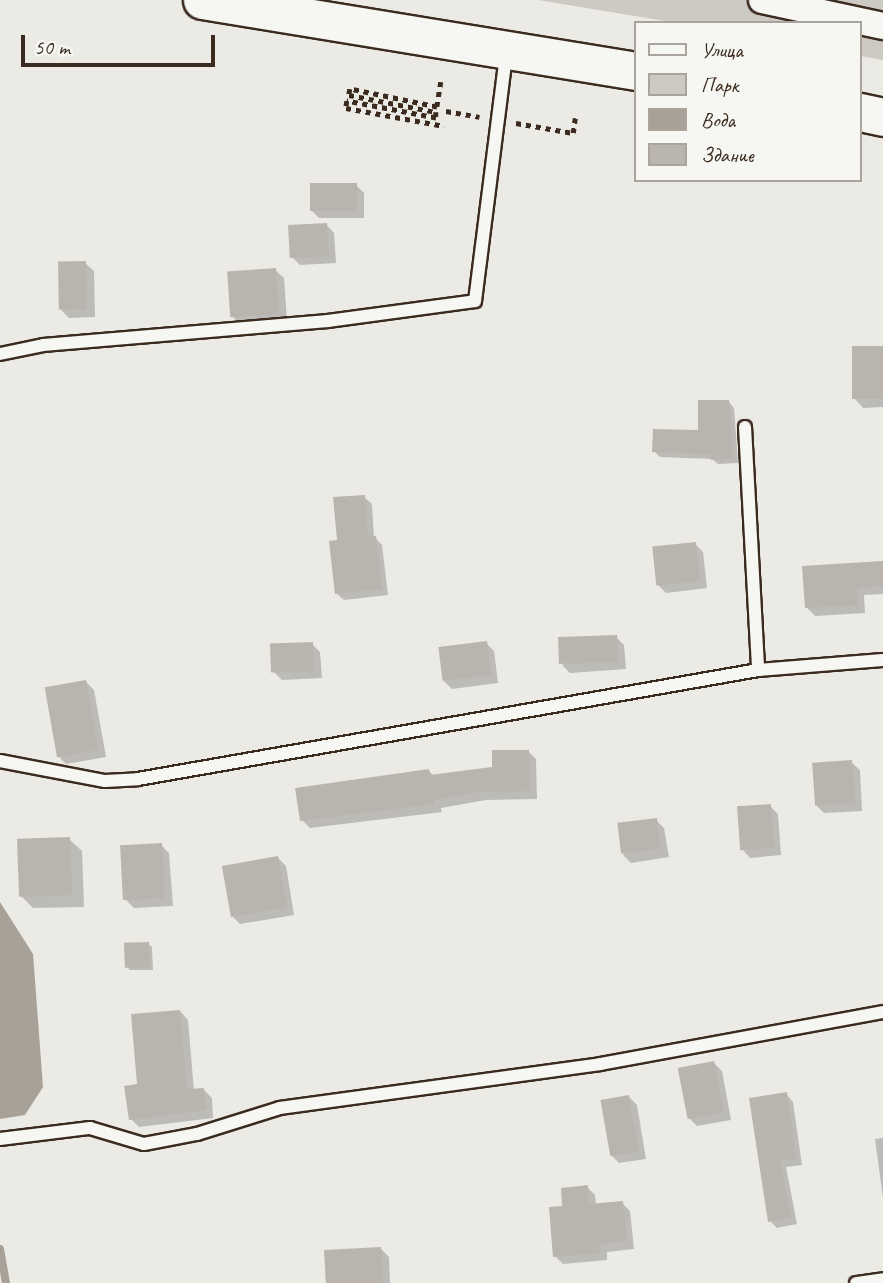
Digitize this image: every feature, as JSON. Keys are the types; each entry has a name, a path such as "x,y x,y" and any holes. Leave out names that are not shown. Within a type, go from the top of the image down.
{"main road":[{"path":"202,0 634,71"},
{"path":"862,112 883,117"}],"street":[{"path":"762,0 800,4 883,26"}],"lane":[{"path":"0,354 43,345 328,321 475,301 506,50"},
{"path":"745,427 758,670"},
{"path":"0,761 105,781 138,779 758,670 883,660"},
{"path":"0,1139 90,1128 144,1144 197,1134 280,1108 600,1064 883,1012"},
{"path":"856,1283 883,1279"}],"path":[{"path":"441,82 437,107 350,89 349,95 436,112 436,117 347,101 346,108 444,126"},
{"path":"573,133 575,118"}],"green space":[{"path":"538,0 883,0 883,60 862,56 862,21 665,21"}],"water":[{"path":"0,902 33,954 43,1087 25,1115 0,1119"}],"building":[{"path":"310,183 357,183 357,211 310,211"},
{"path":"327,223 329,256 290,258 288,225"},
{"path":"58,261 86,261 87,309 59,309"},
{"path":"276,268 279,314 230,317 227,271"},
{"path":"852,346 883,346 883,399 852,399"},
{"path":"698,400 729,400 733,458 711,460 710,454 652,452 653,429 698,430"},
{"path":"365,495 368,536 376,536 382,589 335,594 329,541 337,540 333,497"},
{"path":"696,542 700,581 656,585 652,547"},
{"path":"883,561 883,586 857,588 858,605 805,608 802,566"},
{"path":"617,635 618,662 559,664 558,637"},
{"path":"487,641 491,675 443,681 438,647"},
{"path":"313,642 314,671 271,672 270,644"},
{"path":"86,680 98,750 57,757 45,687"},
{"path":"492,750 529,750 530,791 477,792 434,800 434,804 300,821 295,788 429,769 430,775 492,767"},
{"path":"852,760 855,803 815,806 812,763"},
{"path":"771,804 774,848 740,850 737,806"},
{"path":"657,818 661,849 621,854 617,823"},
{"path":"70,837 72,895 19,897 17,839"},
{"path":"162,843 165,898 123,900 120,845"},
{"path":"278,856 287,907 231,917 222,866"},
{"path":"149,942 150,967 125,968 124,943"},
{"path":"180,1010 187,1089 204,1088 206,1110 129,1120 124,1086 137,1084 131,1014"},
{"path":"714,1061 724,1112 688,1119 678,1068"},
{"path":"787,1092 796,1158 780,1161 791,1218 768,1222 749,1098"},
{"path":"629,1095 639,1151 610,1156 600,1100"},
{"path":"588,1185 589,1204 623,1201 627,1241 599,1244 600,1253 553,1257 549,1207 562,1206 561,1188"},
{"path":"381,1247 383,1283 326,1283 324,1250"}],"waterway":[{"path":"0,1249 6,1283"}]}
